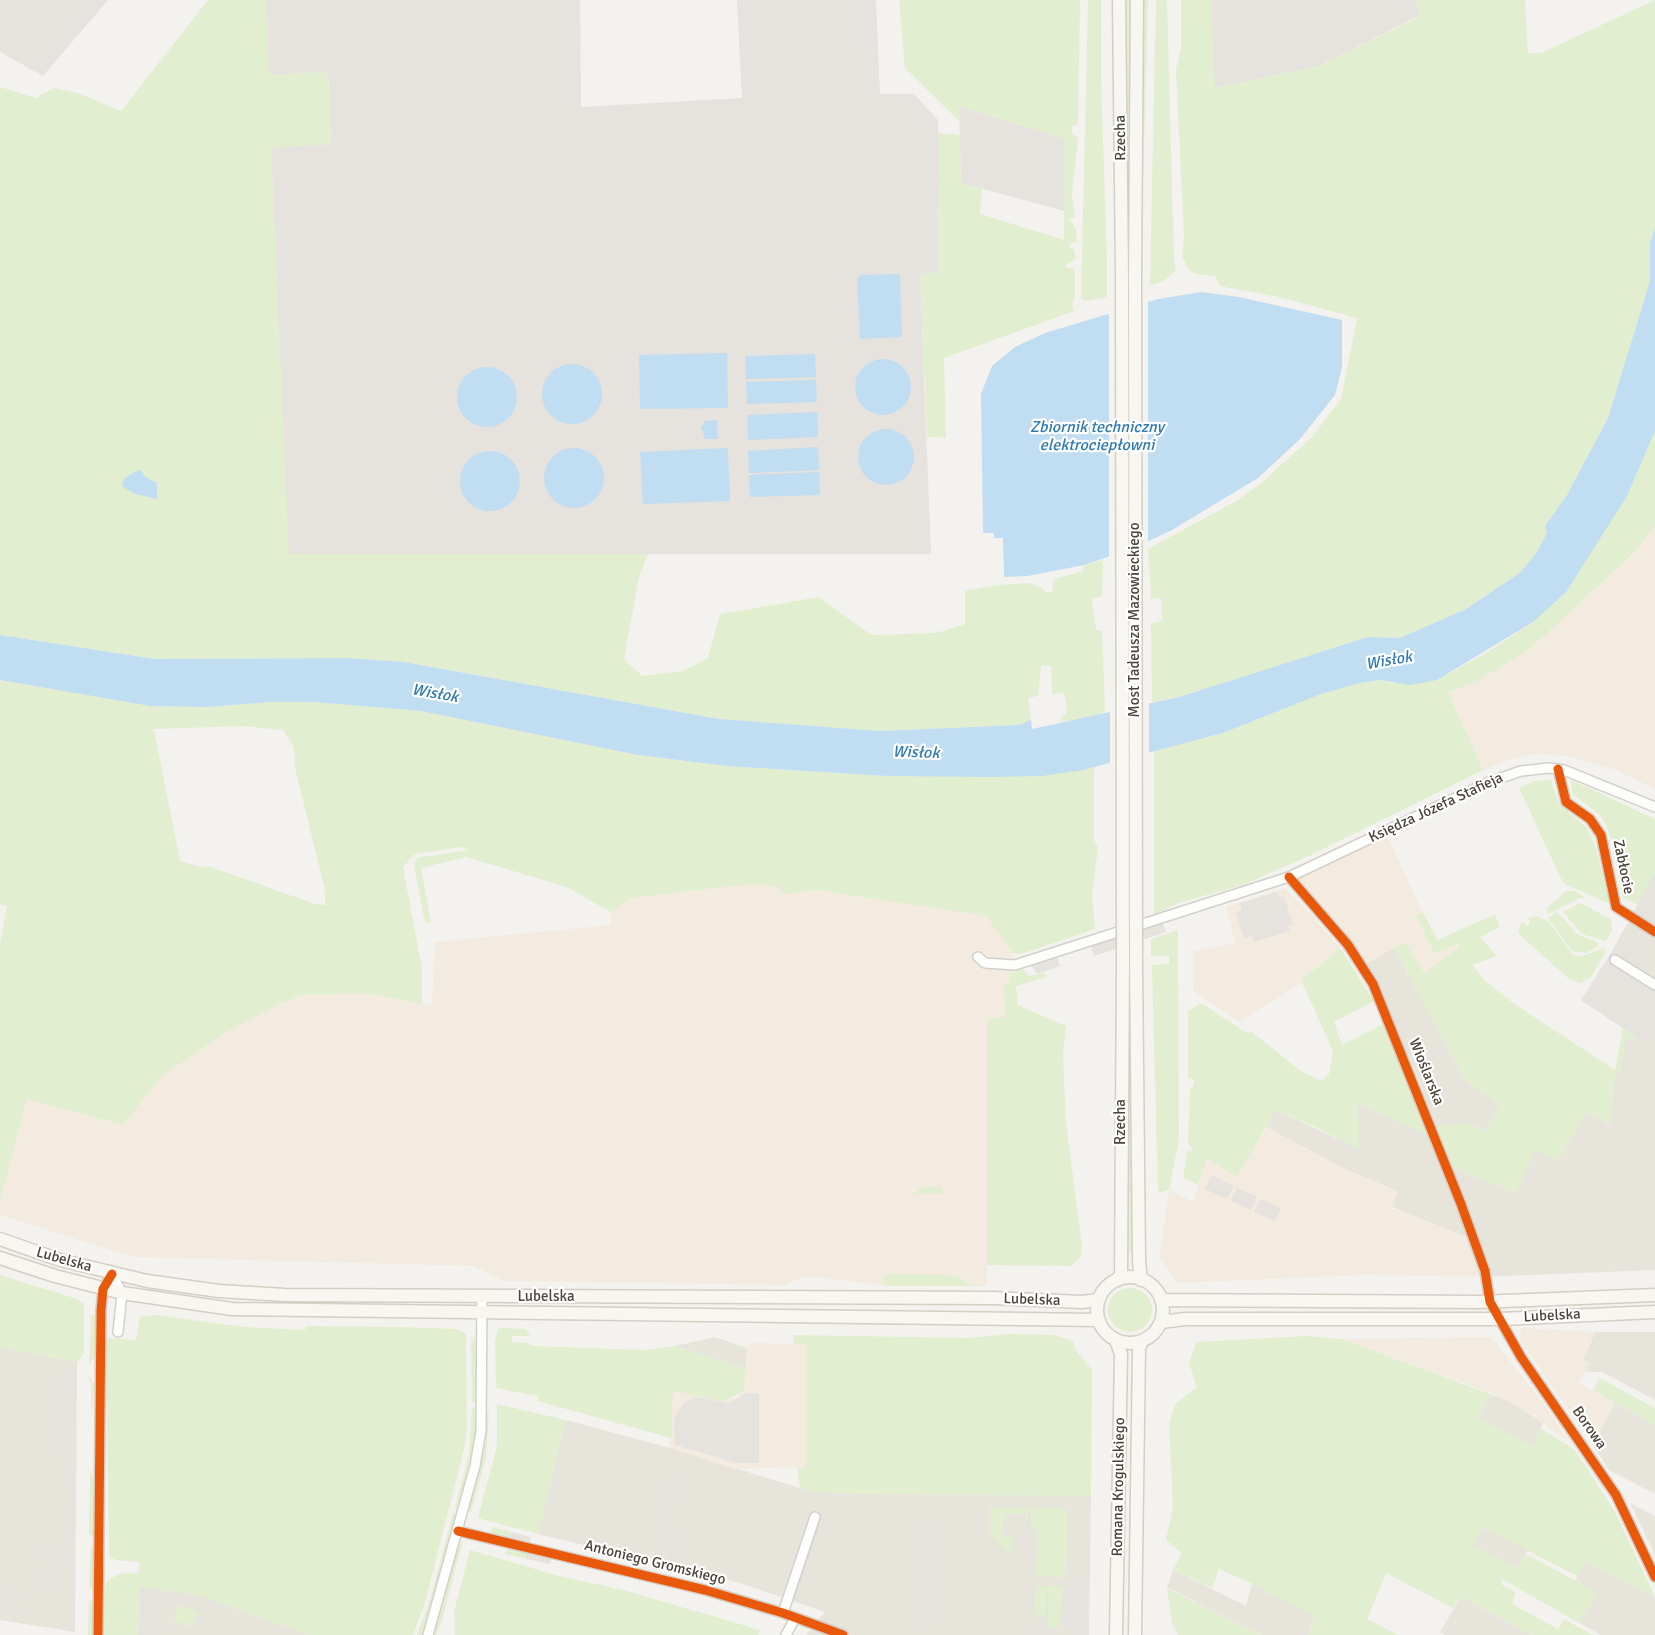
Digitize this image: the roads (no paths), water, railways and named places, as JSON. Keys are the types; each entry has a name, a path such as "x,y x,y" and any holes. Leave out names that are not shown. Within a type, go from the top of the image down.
{"main road":[{"name":"Rzecha","path":"1119,0 1129,276"},
{"name":"Rzecha","path":"1129,276 1137,0"},
{"name":"Most Tadeusza Mazowieckiego","path":"1129,276 1129,963"},
{"name":"Rzecha","path":"1129,963 1138,1261 1142,1280"},
{"name":"Rzecha","path":"1118,1280 1121,1273 1129,963"},
{"name":"Lubelska","path":"0,1239 60,1260 112,1274 219,1291 307,1295 482,1297 981,1298 1075,1302 1099,1300"},
{"name":"Lubelska","path":"0,1258 103,1289 208,1307 307,1312 1099,1320"},
{"path":"1130,1278 1142,1280 1151,1286 1161,1300 1161,1322 1154,1333 1142,1341 1130,1343 1116,1340 1104,1330 1099,1320 1099,1300 1108,1286 1118,1280 1130,1278"},
{"path":"307,1295 312,1303 307,1312"},
{"name":"Lubelska","path":"1161,1300 1490,1302 1655,1295"},
{"name":"Lubelska","path":"1161,1322 1185,1319 1501,1319 1655,1312"},
{"name":"Romana Krogulskiego","path":"1116,1340 1121,1354 1116,1635"},
{"name":"Romana Krogulskiego","path":"1135,1635 1139,1348 1142,1341"}],"street":[{"name":"Księdza Józefa Stafieja","path":"1289,877 1504,776 1535,769 1558,769 1581,774 1655,807"},
{"name":"Zabłocie","path":"1558,769 1566,802 1590,819 1601,835 1616,907 1655,932"},
{"path":"978,957 985,963 1015,965 1289,877"},
{"name":"Wioślarska","path":"1289,877 1348,945 1372,984 1461,1204 1485,1271 1490,1302"},
{"path":"1615,960 1655,985"},
{"path":"98,1635 103,1289 112,1274"},
{"path":"112,1274 122,1293 118,1332"},
{"path":"428,1635 476,1466 481,1431 480,1313 482,1297"},
{"name":"Borowa","path":"1490,1302 1521,1357 1616,1495 1655,1577"},
{"path":"783,1613 815,1517"},
{"name":"Antoniego Gromskiego","path":"458,1531 705,1590 783,1613 843,1635"},
{"path":"1643,1550 1655,1552"},
{"path":"786,1635 795,1617"}],"water":[{"name":"Wisłok","path":"1655,229 1655,431 1627,496 1566,592 1533,622 1437,680 1410,685 1379,680 1360,683 1321,694 1223,733 1083,770 1042,776 990,777 888,776 726,766 638,755 421,711 314,702 270,702 207,707 150,706 0,680 0,635 155,659 347,658 404,662 719,719 880,731 1019,725 1031,720 1032,729 1179,697 1368,637 1400,638 1466,609 1521,572 1537,552 1547,533 1545,526 1567,495 1608,418 1650,281 1650,242"},
{"path":"900,274 902,337 860,339 857,279 860,275"},
{"name":"Zbiornik techniczny elektrociepłowni","path":"1201,292 1239,297 1342,320 1342,368 1335,395 1300,439 1258,478 1172,530 1134,548 1084,565 1028,576 1004,577 1003,538 994,538 994,533 983,533 981,394 992,366 1015,347 1045,333 1158,299"},
{"path":"727,353 728,408 640,409 639,355"},
{"path":"815,354 816,377 746,379 745,356"},
{"path":"877,359 889,359 899,363 907,371 911,387 907,403 899,411 889,415 877,415 867,411 859,403 855,393 855,381 859,371 867,363"},
{"path":"572,364 589,369 597,377 602,394 597,411 589,419 572,424 555,419 547,411 542,394 547,377 555,369"},
{"path":"487,367 504,372 512,380 517,397 512,414 504,422 487,427 470,422 462,414 457,397 462,380 470,372"},
{"path":"816,380 817,402 747,404 746,382"},
{"path":"817,412 818,437 748,440 747,415"},
{"path":"717,420 718,439 705,439 701,426 704,425 704,421"},
{"path":"880,429 892,429 902,433 910,441 914,457 910,473 902,481 892,485 880,485 870,481 862,473 858,463 858,451 862,441 870,433"},
{"path":"818,447 819,470 749,473 748,451"},
{"path":"568,448 580,448 591,453 599,461 604,478 602,490 591,503 580,508 568,508 557,503 549,495 544,484 544,472 549,461 557,453"},
{"path":"728,448 730,501 643,504 640,452"},
{"path":"484,451 496,451 507,456 515,464 520,481 518,493 507,506 496,511 484,511 473,506 465,498 460,487 460,475 465,464 473,456"},
{"path":"141,470 145,477 157,483 157,499 135,494 123,487 122,483 125,478"},
{"path":"819,472 820,495 750,497 749,475"}]}
